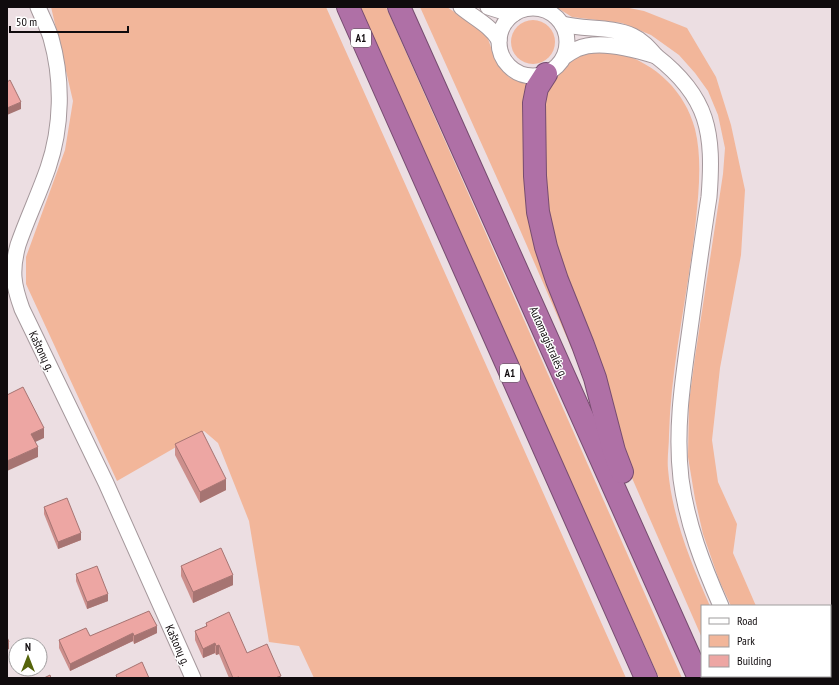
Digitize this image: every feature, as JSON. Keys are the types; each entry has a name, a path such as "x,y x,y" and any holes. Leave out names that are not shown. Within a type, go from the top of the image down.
{"highway":[{"name":"A1","path":"348,7 646,678"},
{"name":"Automagistralės g.","path":"399,7 699,678"},
{"path":"546,74 537,88 534,103 535,176 538,212 546,247 557,280 584,345 595,378 614,451 634,504 701,656"}],"street":[{"name":"Kaštonų g.","path":"38,7 50,37 57,64 59,89 56,139 48,168 18,245 11,285 106,483 193,678"},
{"path":"461,7 487,26 499,40"},
{"path":"488,7 514,14"},
{"path":"536,8 555,16 562,24 566,32 567,48 564,57 553,70 546,74 526,76 516,72 508,66 502,57 499,47 499,40 502,27 514,14 526,9 536,8"},
{"path":"562,24 575,28 615,31 633,36 644,43 656,56 683,79 695,95 704,116 710,142 711,170 709,197 683,378 679,443 681,479 688,515 698,550 721,605"},
{"path":"564,57 578,48 608,45 656,56"}],"green space":[{"path":"51,7 326,7 626,678 314,678 299,646 269,642 249,521 218,443 204,431 117,481 26,284 26,257 65,150 73,101"},
{"path":"358,7 386,7 682,678 659,678"},
{"path":"420,7 447,7 481,30 487,36 495,59 501,69 510,78 529,84 527,145 587,384 514,216"},
{"path":"556,7 624,7 644,11 687,28 716,77 731,125 745,190 741,255 720,368 712,440 718,482 737,524 733,553 756,605 731,605 719,580 703,534 688,457 689,402 723,174 725,148 718,115 708,91 695,73 679,55 651,35 622,23 572,17"},
{"path":"529,20 537,20 549,26 555,38 555,46 549,58 537,64 529,64 517,58 511,46 511,38 517,26"},
{"path":"598,50 616,52 645,64 657,72 676,91 690,115 695,129 699,151 699,185 693,246 670,408 668,465 670,487 683,539 710,605 701,605 701,636 632,478 548,232 541,105 548,84 573,58"}],"building":[{"path":"10,80 21,102 7,108 7,82"},
{"path":"23,387 44,428 31,434 38,447 7,461 7,395"},
{"path":"202,431 226,479 200,492 175,444"},
{"path":"67,498 81,533 58,542 44,507"},
{"path":"221,548 233,575 193,592 181,566"},
{"path":"97,566 108,594 87,602 76,574"},
{"path":"149,611 157,626 134,636 133,633 70,664 59,640 86,628 90,636"},
{"path":"229,612 247,653 267,644 281,676 275,678 233,678 219,645 216,646 215,643 203,649 195,631 207,626 206,623"},
{"path":"142,662 149,678 117,678 116,675"}]}
